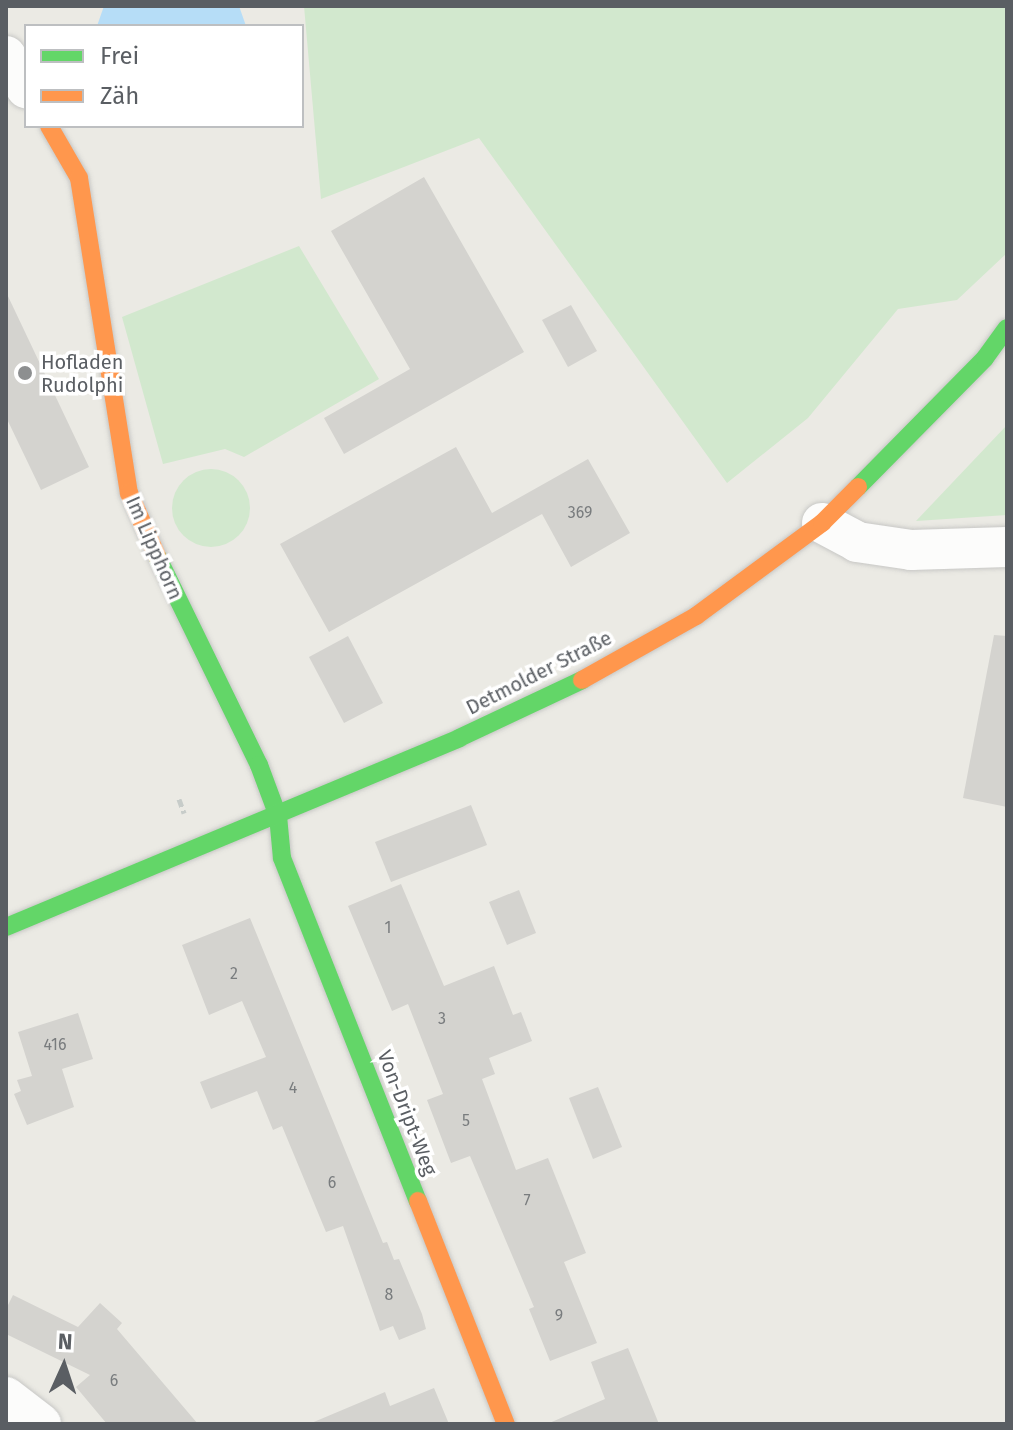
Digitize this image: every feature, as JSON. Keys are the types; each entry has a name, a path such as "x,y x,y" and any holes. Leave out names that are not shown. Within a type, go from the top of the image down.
{"street":[{"path":"6,56 24,85"},
{"name":"Im Lipphorn","path":"50,128 79,178 129,493 207,666 259,765 278,816"},
{"name":"Detmolder Straße","path":"6,927 278,816 583,679 696,616 822,523 1000,353"},
{"path":"822,523 857,542 911,550 1007,547"},
{"name":"Von-Dript-Weg","path":"278,816 282,858 506,1424"},
{"path":"6,1397 41,1424"}],"green space":[{"path":"304,6 1007,6 1007,253 957,300 898,309 808,418 727,483 479,138 321,199"},
{"path":"299,246 379,379 244,457 225,449 163,464 122,317"},
{"path":"1007,425 1007,515 916,521"},
{"path":"211,469 226,472 238,481 247,493 250,508 247,523 238,535 226,544 211,547 196,544 184,535 175,523 172,508 175,493 184,481 196,472"}],"water":[{"path":"104,6 239,6 245,24 98,24"}],"building":[{"path":"424,177 524,352 344,454 324,418 410,369 331,231"},
{"name":"Hofladen Rudolphi","path":"6,292 89,467 41,490 6,417"},
{"path":"571,305 597,351 568,367 542,320"},
{"path":"456,447 492,513 588,459 630,533 571,567 542,514 329,632 280,544"},
{"path":"994,635 1007,636 1007,807 963,798"},
{"path":"348,636 383,703 344,723 309,657"},
{"path":"471,805 487,845 391,882 375,842"},
{"path":"401,884 444,986 494,966 513,1015 521,1012 532,1041 489,1058 495,1074 482,1079 516,1170 548,1158 586,1253 564,1262 597,1343 550,1361 529,1309 534,1307 470,1156 451,1163 427,1100 443,1094 408,1004 392,1011 348,906"},
{"path":"519,890 536,933 507,945 489,902"},
{"path":"250,918 383,1243 387,1242 394,1260 399,1259 422,1314 426,1329 399,1340 393,1326 380,1331 343,1226 326,1232 282,1126 273,1130 257,1091 211,1109 200,1082 266,1057 242,1001 209,1015 182,945"},
{"path":"78,1013 93,1059 62,1069 74,1107 27,1125 14,1094 21,1091 17,1080 32,1076 18,1032"},
{"path":"598,1087 622,1147 593,1159 569,1098"},
{"path":"13,1295 78,1327 100,1303 122,1323 117,1329 198,1424 107,1424 76,1387 90,1375 6,1334 6,1309"},
{"path":"628,1348 659,1424 547,1424 605,1399 591,1362"},
{"path":"434,1388 449,1424 309,1424 385,1392 390,1406"}],"traffic: fast":[{"path":"858,487 985,358 1007,328"},
{"path":"157,556 259,765 278,816 282,858 418,1201"},
{"path":"6,927 459,738 582,680"}],"traffic: slow":[{"path":"50,128 79,178 129,493 157,556"},
{"path":"582,680 696,616 822,523 858,487"},
{"path":"418,1201 506,1424"}],"place":[{"name":"Hofladen Rudolphi","path":"25,373"}]}
